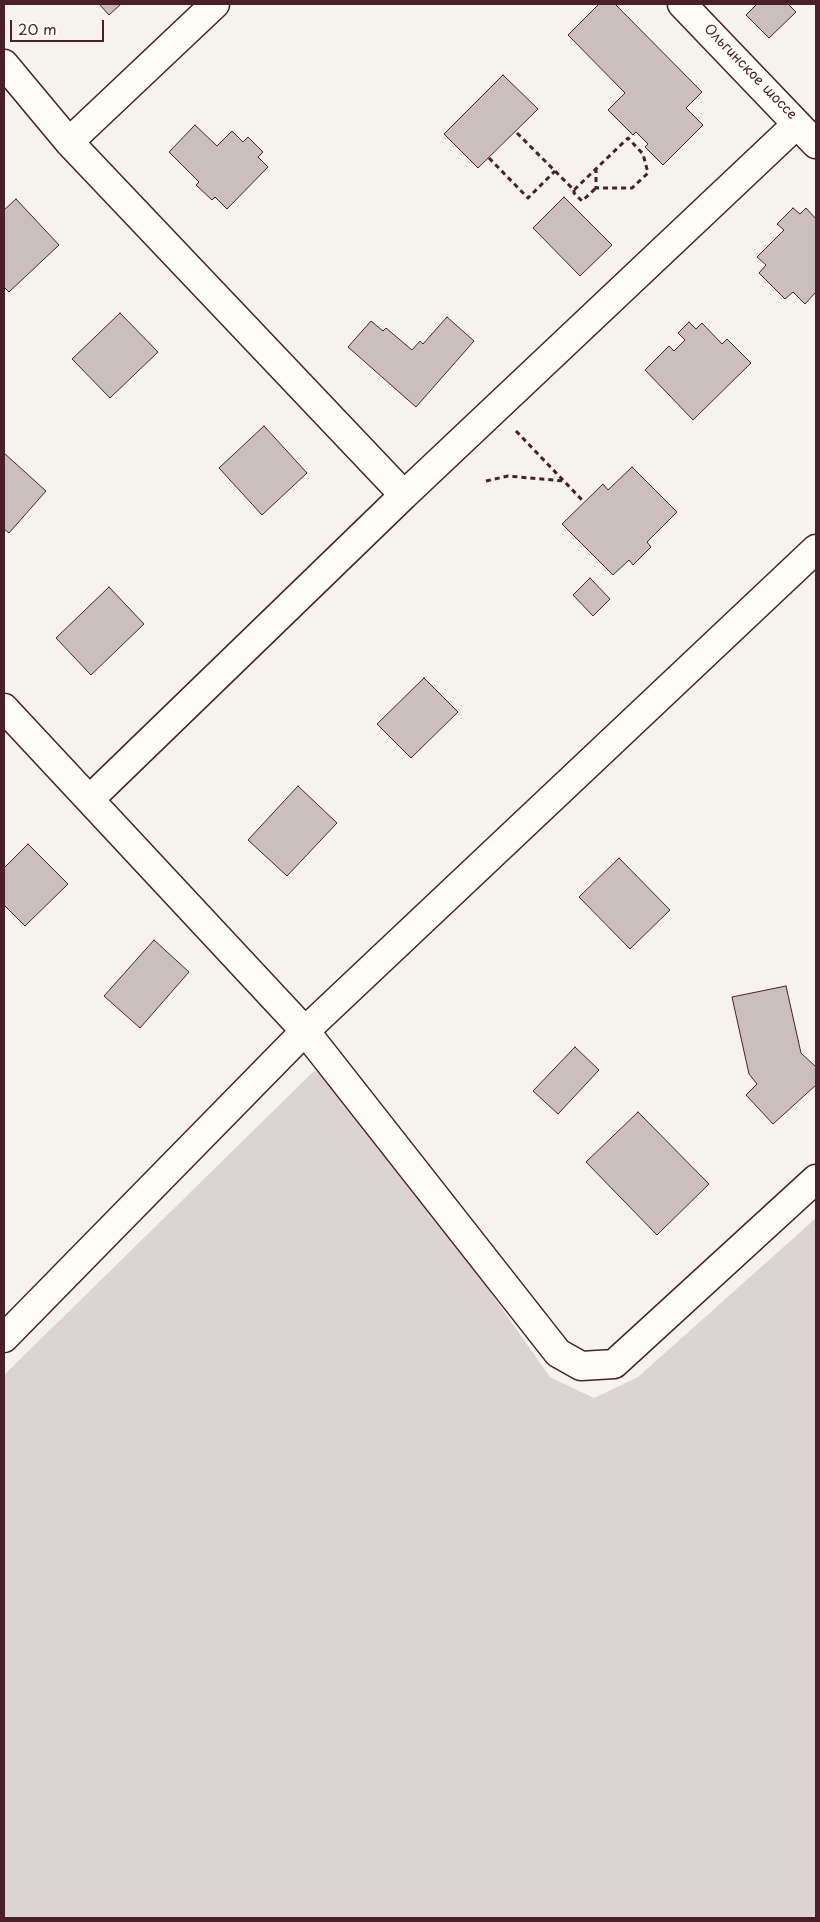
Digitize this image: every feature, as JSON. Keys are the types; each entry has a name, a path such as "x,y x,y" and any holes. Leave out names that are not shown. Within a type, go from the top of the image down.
{"street":[{"path":"69,142 215,4"},
{"name":"Ольгинское шоссе","path":"683,4 810,136"},
{"path":"4,64 69,142 404,495"},
{"path":"90,799 404,495 810,136"},
{"path":"4,1338 305,1031 816,549"},
{"path":"4,708 305,1031 558,1353 581,1366 614,1364 816,1179"}],"path":[{"path":"517,133 556,171 582,201 596,188 632,188 648,173 643,154 628,138 574,190"},
{"path":"489,158 528,198 556,171"},
{"path":"596,168 596,188"},
{"path":"520,434 584,502"},
{"path":"486,481 508,476 564,481"}],"shaded area":[{"path":"314,1071 343,1083 550,1377 594,1398 638,1377 816,1218 816,1918 4,1918 4,1375"}],"building":[{"path":"99,4 121,4 109,15"},
{"path":"599,4 615,4 702,92 686,108 703,125 663,165 645,147 648,144 636,132 633,135 608,110 625,93 568,35"},
{"path":"757,4 788,4 796,12 769,38 746,15"},
{"path":"503,75 538,109 478,168 444,134"},
{"path":"195,125 217,146 232,131 243,142 248,137 263,152 258,157 268,167 227,209 215,197 212,200 196,185 199,182 169,152"},
{"path":"564,197 612,245 580,276 533,228"},
{"path":"16,199 59,245 9,292 4,287 4,210"},
{"path":"793,208 800,214 806,208 816,219 816,292 805,304 793,292 785,299 759,273 766,265 757,257 784,230 777,224"},
{"path":"120,313 158,352 110,398 72,359"},
{"path":"447,317 474,341 416,407 348,347 371,321 383,331 386,328 412,350 420,341 423,344"},
{"path":"689,322 696,329 702,323 722,344 727,339 751,363 693,420 645,370 669,346 674,351 685,340 678,333"},
{"path":"264,426 307,473 262,515 219,468"},
{"path":"4,453 46,491 9,533 4,529"},
{"path":"632,467 677,512 647,542 651,547 633,565 629,560 613,575 562,524 603,484 608,490"},
{"path":"590,578 610,599 593,616 573,595"},
{"path":"109,587 144,624 91,675 56,638"},
{"path":"424,678 458,712 411,758 377,724"},
{"path":"298,786 337,823 287,876 248,840"},
{"path":"28,844 68,884 25,926 4,905 4,868"},
{"path":"619,858 670,910 630,949 579,897"},
{"path":"154,940 189,972 140,1028 104,996"},
{"path":"786,986 801,1053 816,1067 816,1085 773,1124 746,1095 757,1084 749,1074 732,997"},
{"path":"575,1047 599,1070 558,1114 533,1091"},
{"path":"638,1112 709,1184 657,1235 586,1162"}]}
